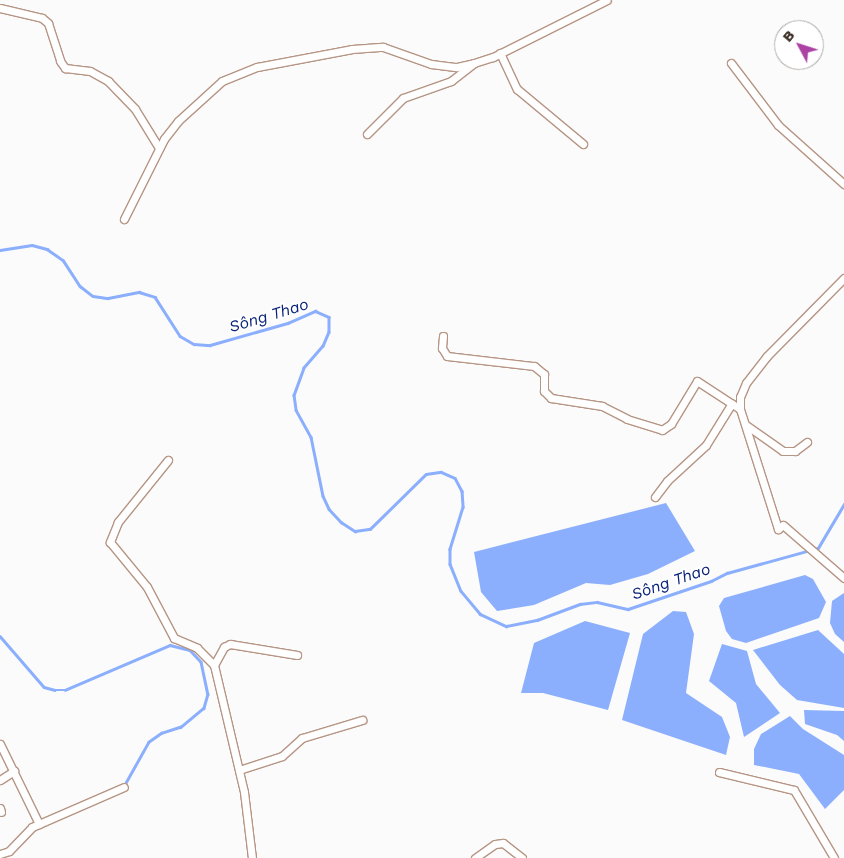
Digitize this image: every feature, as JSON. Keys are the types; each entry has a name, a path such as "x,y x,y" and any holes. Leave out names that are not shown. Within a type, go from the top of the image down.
{"street":[{"path":"124,219 159,148 178,121 222,81 257,67 352,49 383,47 431,64 457,66 474,63 500,53 607,0"},
{"path":"0,8 42,18 48,23 60,62 65,68 90,72 108,81 135,109 159,148"},
{"path":"500,53 517,89 583,144"},
{"path":"367,134 403,98 451,81 474,63"},
{"path":"732,64 778,125 844,184"},
{"path":"844,278 767,356 746,383 740,397 740,408 778,529 783,525 844,578"},
{"path":"443,336 442,348 447,356 534,366 544,374 544,391 551,398 602,406 627,419 662,430 671,424 697,381 740,408"},
{"path":"654,497 667,481 706,445 732,403"},
{"path":"746,425 783,451 795,451 808,442"},
{"path":"168,460 118,522 110,542 147,587 174,638 197,648 214,665 239,770 252,858"},
{"path":"214,665 224,647 230,644 297,656"},
{"path":"239,770 282,756 302,738 362,720"},
{"path":"0,744 39,824"},
{"path":"0,780 14,771"},
{"path":"719,772 794,790 834,858"},
{"path":"0,854 9,851 39,824 124,788"},
{"path":"475,858 496,844 503,843 522,858"}],"water":[{"path":"666,503 695,551 648,574 610,585 586,583 534,605 497,611 481,592 474,552"},
{"path":"805,575 813,579 826,602 819,618 746,643 732,639 726,631 719,606 724,598"},
{"path":"844,593 844,642 835,634 830,623 832,601"},
{"path":"673,611 686,612 694,634 686,693 722,717 730,737 726,755 622,720 643,634"},
{"path":"585,621 630,633 608,710 543,693 521,693 534,643"},
{"path":"818,630 844,654 844,708 797,700 780,685 753,650"},
{"path":"722,644 747,651 756,684 780,713 744,737 736,703 709,681"},
{"path":"804,710 844,711 844,741 837,735 805,724"},
{"path":"790,716 803,729 844,755 844,790 825,809 799,774 754,765 754,749 761,734"}],"waterway":[{"name":"Sông Thao","path":"0,250 32,245 47,249 63,260 80,286 93,296 108,298 139,292 155,297 180,336 194,344 210,345 288,323 315,311 329,317 329,332 323,346 304,368 294,395 296,410 311,437 323,496 329,509 341,522 355,531 370,529 426,474 441,472 455,478 462,491 463,507 450,549 450,564 461,591 480,614 506,626 537,620 580,604 597,602 628,609 711,581 727,573 818,548 844,504"},
{"path":"0,636 44,687 55,690 65,690 170,645 190,650 201,662 208,694 204,708 181,727 162,733 149,742 125,785"},
{"path":"11,853 28,836"}]}
